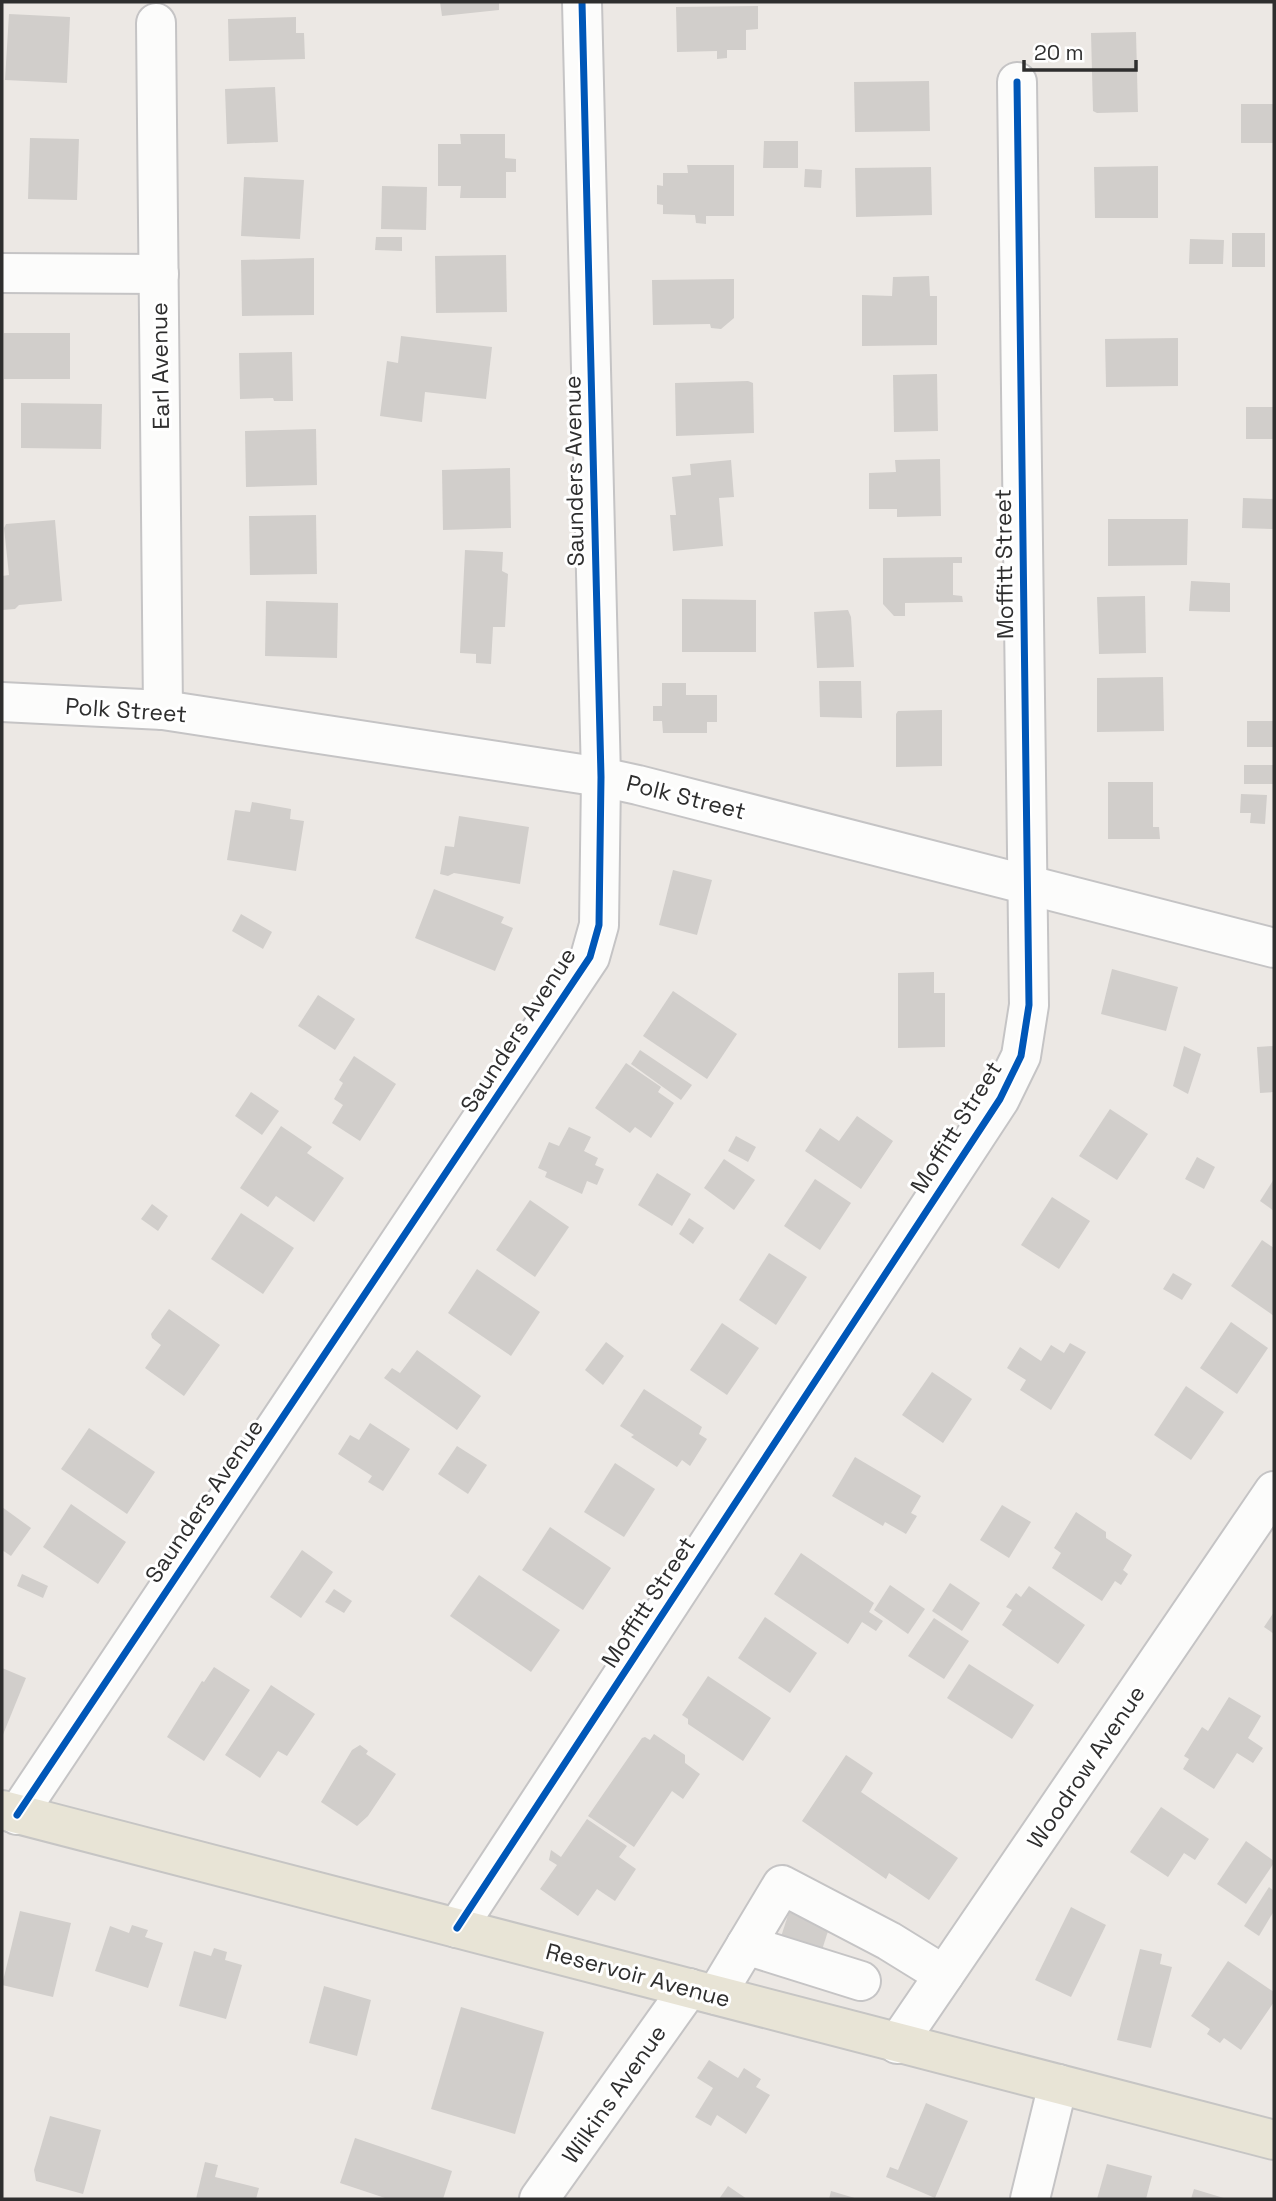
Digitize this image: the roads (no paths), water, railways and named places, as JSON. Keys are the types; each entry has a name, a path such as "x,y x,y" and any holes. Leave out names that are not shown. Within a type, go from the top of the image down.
{"main road":[{"name":"Reservoir Avenue","path":"9,1812 1274,2140"}],"street":[{"name":"Saunders Avenue","path":"9,1812 590,957 599,925 601,777 582,2"},
{"name":"Earl Avenue","path":"156,23 163,710"},
{"name":"Moffitt Street","path":"457,1928 1000,1099 1021,1056 1029,1005 1017,82"},
{"path":"2,273 159,274"},
{"name":"Polk Street","path":"2,702 163,710 601,777 1274,948"},
{"name":"Woodrow Avenue","path":"897,2044 1274,1490"},
{"name":"Wilkins Avenue","path":"539,2199 703,1992 746,1945 782,1885 889,1941"},
{"path":"834,2026 889,1941 944,1975"},
{"path":"746,1945 861,1981"},
{"path":"1030,2199 1059,2084"}]}
